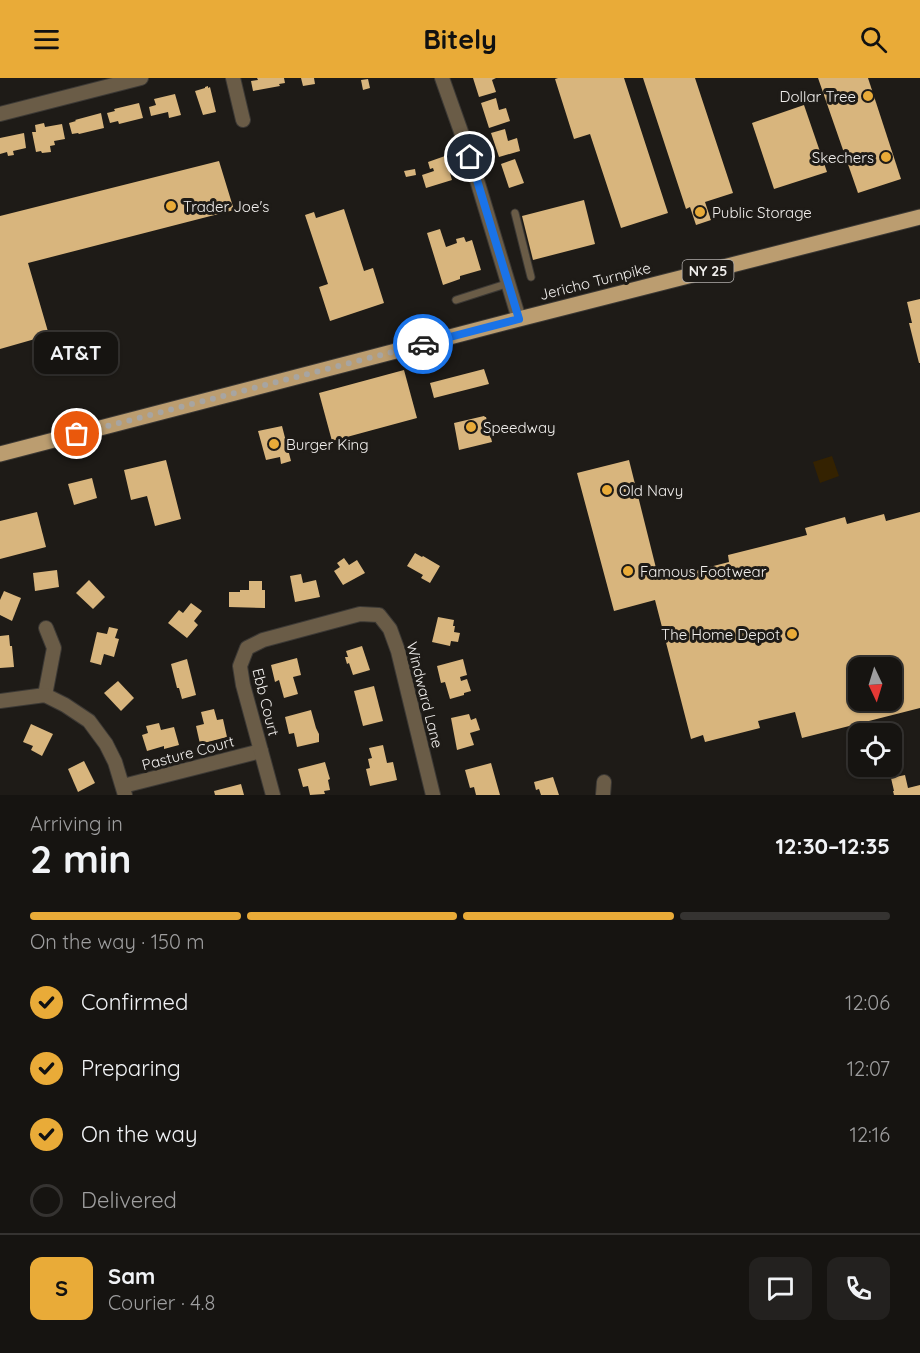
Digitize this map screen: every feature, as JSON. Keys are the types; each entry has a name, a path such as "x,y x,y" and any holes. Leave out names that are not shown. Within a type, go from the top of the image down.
{"main road":[{"name":"Jericho Turnpike","path":"0,453 920,217"}],"street":[{"path":"0,114 139,78"},
{"path":"233,78 243,120"},
{"path":"442,78 470,157 519,319"},
{"name":"Windward Lane","path":"301,629 360,614 379,615 385,622 398,651 433,795"},
{"path":"45,695 54,648 46,628"},
{"name":"Ebb Court","path":"273,795 243,685 240,666 247,648 263,640 301,629"},
{"path":"0,701 45,695 89,721 106,744 115,762 124,791"},
{"name":"Pasture Court","path":"124,791 261,751"}],"lane":[{"path":"515,213 531,277"},
{"path":"456,300 509,282"}],"shaded area":[{"path":"832,456 839,476 820,483 813,462"}],"building":[{"path":"257,78 284,78 285,83 253,91 251,81 258,80"},
{"path":"301,78 314,78 315,84 303,86"},
{"path":"473,78 496,78 492,80 496,92 479,97"},
{"path":"624,78 668,213 621,228 590,134 574,139 555,79"},
{"path":"643,78 695,78 733,193 705,202 711,220 696,225 690,207 686,209"},
{"path":"818,78 868,78 901,179 858,193"},
{"path":"368,79 370,88 363,90 361,80"},
{"path":"208,86 216,112 203,115 195,91"},
{"path":"175,94 181,115 169,118 168,112 151,116 149,107 156,105 154,99"},
{"path":"496,98 499,110 506,108 510,121 489,128 481,103"},
{"path":"139,103 143,118 119,124 118,121 110,123 107,113"},
{"path":"804,105 827,172 774,189 752,123"},
{"path":"101,113 104,128 72,134 69,123"},
{"path":"44,123 45,127 62,124 65,139 54,141 55,145 50,146 51,152 36,152 32,132 36,132 35,125"},
{"path":"505,129 508,141 517,138 520,151 499,157 491,133"},
{"path":"24,133 26,148 13,151 14,155 8,156 7,152 0,154 0,138"},
{"path":"445,156 452,180 426,188 422,175 434,171 433,168 430,169 428,162"},
{"path":"515,159 524,183 509,188 501,164"},
{"path":"219,161 234,210 28,263 49,335 0,349 0,216"},
{"path":"415,169 416,175 406,177 404,171"},
{"path":"584,200 595,244 533,260 522,216"},
{"path":"344,209 364,271 373,268 384,303 330,321 319,287 328,284 305,215 314,212 316,218"},
{"path":"440,229 446,247 457,243 456,239 464,237 466,242 472,240 481,270 460,276 460,279 443,285 427,233"},
{"path":"920,299 919,363 909,323 912,323 907,302"},
{"path":"484,369 489,384 434,398 430,383"},
{"path":"404,370 417,418 332,441 319,393"},
{"path":"484,416 492,442 459,450 454,423"},
{"name":"Burger King","path":"282,426 291,461 281,464 280,457 266,460 258,431"},
{"path":"166,460 181,519 155,526 147,496 131,500 124,470"},
{"name":"The Home Depot","path":"629,460 659,580 729,562 728,555 807,535 805,528 845,517 847,524 884,514 886,521 920,512 920,708 861,723 848,723 848,726 802,738 795,712 758,721 760,728 705,742 703,735 691,739 655,600 614,611 577,473"},
{"path":"92,478 97,498 74,505 68,484"},
{"path":"37,512 46,547 0,559 0,521"},
{"path":"415,553 440,566 430,583 421,578 423,575 407,566"},
{"path":"344,558 349,565 357,560 365,573 343,585 334,571 340,567 337,563"},
{"path":"57,570 59,587 35,591 33,573"},
{"path":"301,574 303,583 316,580 320,597 295,602 290,576"},
{"path":"89,580 105,597 93,609 76,593"},
{"path":"249,581 262,581 262,590 265,590 265,608 229,607 229,592 249,590"},
{"path":"4,591 21,598 12,621 0,615 0,600"},
{"path":"191,603 202,611 194,621 198,625 187,638 168,623 179,610 183,613"},
{"path":"438,617 454,620 454,632 460,633 458,642 451,641 450,646 432,642"},
{"path":"109,627 118,629 115,638 119,639 114,657 104,654 101,665 90,662 97,632 107,634"},
{"path":"9,635 14,667 0,668 0,636"},
{"path":"362,646 370,670 353,675 349,663 347,664 346,651"},
{"path":"297,658 301,675 293,677 298,694 284,698 279,680 275,682 271,665"},
{"path":"187,659 196,695 182,699 171,664"},
{"path":"463,659 467,675 460,677 461,681 467,679 471,691 450,699 445,682 441,683 437,666"},
{"path":"118,681 134,698 121,711 104,693"},
{"path":"374,686 383,721 363,726 354,691"},
{"path":"214,709 217,720 223,719 227,737 200,744 196,726 204,724 201,712"},
{"path":"311,710 319,734 319,742 297,747 294,733 289,734 285,717"},
{"path":"469,714 471,720 476,718 480,730 470,733 474,745 457,750 451,718"},
{"path":"159,723 161,730 174,727 179,745 147,751 142,735 148,733 146,726"},
{"path":"31,724 53,734 42,756 31,750 33,746 23,742"},
{"path":"383,745 387,763 393,762 397,780 370,786 366,769 370,768 368,759 372,758 369,748"},
{"path":"84,761 95,783 78,792 68,769"},
{"path":"325,762 330,779 328,780 330,790 324,791 325,794 310,795 308,786 303,787 298,769"},
{"path":"491,763 500,795 476,795 474,787 470,788 465,770"},
{"path":"905,775 908,788 920,785 920,795 894,795 891,778"},
{"path":"553,777 559,795 541,795 539,789 536,790 534,782"},
{"path":"241,784 244,795 215,795 214,791"}],"way so far":[{"path":"77,434 423,344"}],"place":[{"name":"Dollar Tree","path":"868,96"},
{"name":"Skechers","path":"886,157"},
{"name":"Trader Joe's","path":"171,206"},
{"name":"Public Storage","path":"700,212"},
{"name":"Speedway","path":"471,427"},
{"name":"AT&T","path":"77,434"},
{"name":"Burger King","path":"274,444"},
{"name":"Old Navy","path":"607,490"},
{"name":"Famous Footwear","path":"628,571"},
{"name":"The Home Depot","path":"792,634"}],"route":[{"path":"423,344 519,319 470,157"}]}
